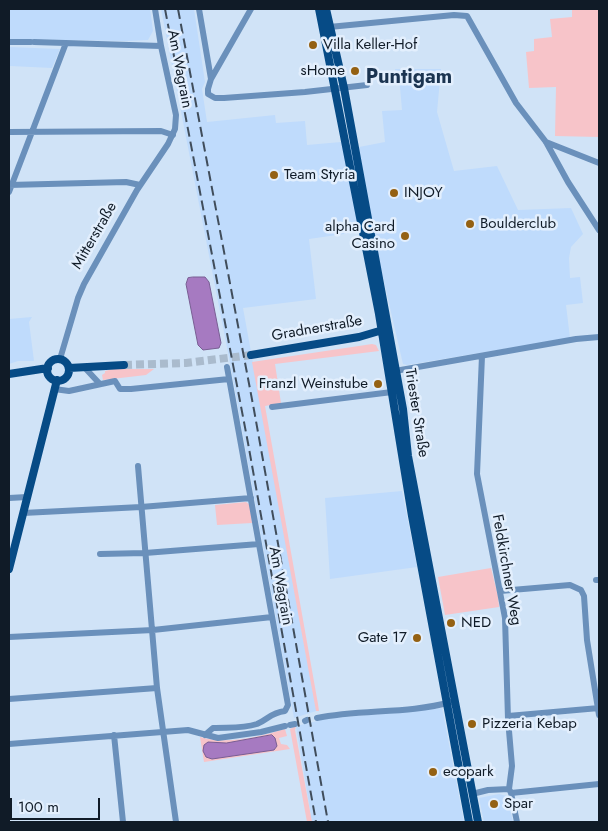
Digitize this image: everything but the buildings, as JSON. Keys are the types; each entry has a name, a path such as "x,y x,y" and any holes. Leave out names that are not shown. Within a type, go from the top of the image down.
{"main road":[{"name":"Triester Straße","path":"319,9 404,414 408,456 446,650 451,702 469,822"},
{"name":"Triester Straße","path":"326,9 344,88 385,329 392,392 412,516 478,822"},
{"name":"Gradnerstraße","path":"251,355 359,337 385,329"},
{"path":"60,359 67,363 69,368 66,377 56,380 49,376 48,368 52,361 60,359"},
{"path":"69,368 124,365"},
{"path":"9,374 48,368"},
{"path":"9,569 56,380"}],"street":[{"name":"Am Wagrain","path":"155,9 176,115 173,135"},
{"path":"199,9 211,79"},
{"path":"251,9 211,79 208,94 214,98 367,85"},
{"path":"329,27 454,15 467,16 516,103 546,142 568,182 599,230"},
{"path":"9,42 161,46"},
{"path":"66,43 10,187 126,182 140,185"},
{"path":"9,132 161,131 173,135"},
{"name":"Mitterstraße","path":"60,359 84,284 140,185 173,135"},
{"path":"546,142 599,163"},
{"path":"395,370 576,339 599,337"},
{"name":"Feldkirchner Weg","path":"482,356 478,474 505,618 508,716 512,766 510,791 517,822"},
{"name":"Am Wagrain","path":"205,735 213,728 229,728 258,723 272,714 285,712 288,705 227,367"},
{"path":"85,368 99,383"},
{"path":"54,389 69,391 115,381 120,389 131,389 229,379"},
{"path":"272,408 392,392"},
{"path":"138,466 157,688 176,822"},
{"path":"9,498 27,497"},
{"path":"22,512 141,507 251,498"},
{"path":"100,554 145,553 260,544"},
{"path":"500,591 570,585 581,590 584,596 592,674 599,716"},
{"path":"9,638 153,630 272,617"},
{"path":"9,699 157,688"},
{"path":"317,718 346,713 399,710 451,702"},
{"path":"508,716 599,708"},
{"path":"9,744 188,730 225,738 268,731 290,725"},
{"path":"114,735 123,822"},
{"path":"472,794 488,790 510,791 599,784"}],"shaded area":[{"path":"9,9 150,9 153,31 148,40 9,39"},
{"path":"161,9 194,9 205,82 202,89 207,122 275,115 276,123 305,121 307,145 341,142 359,147 385,142 382,111 402,110 400,87 395,69 441,69 437,112 454,171 497,166 518,210 571,208 583,234 571,247 569,258 570,278 580,277 583,303 566,305 570,338 407,365 403,364 372,230 309,239 316,299 243,308 316,708 316,711 294,718 231,368"},
{"path":"572,9 599,9 599,137 555,136 556,87 529,88 526,52 534,51 534,39 552,37 550,19 572,17"},
{"path":"9,47 60,49 52,68 10,66 9,85"},
{"path":"205,277 209,282 221,343 219,348 203,350 198,345 186,284 188,278"},
{"path":"32,317 29,322 34,361 18,361 9,364 9,319"},
{"path":"372,344 376,345 379,351 275,364 281,403 265,406 318,704 319,711 316,711 252,362"},
{"path":"113,369 154,369 146,375 103,380 102,375 105,371"},
{"path":"402,491 417,567 330,579 325,498"},
{"path":"246,502 250,505 252,523 217,525 215,505"},
{"path":"491,568 499,607 445,615 438,577"},
{"path":"442,708 464,822 312,822 296,726 326,719"},
{"path":"296,726 295,730 312,822 307,822 290,729"},
{"path":"285,729 287,736 279,738 281,744 287,745 290,749 204,762 200,737 232,740 265,735"},
{"path":"272,735 277,746 274,750 212,759 206,757 203,751 204,745 208,742 226,743"},
{"path":"499,794 507,796 513,822 484,822 479,798"}],"tunnel":[{"path":"124,365 186,363 251,355"}],"railway":[{"path":"165,9 248,443 316,822"},
{"path":"178,9 254,410 328,822"}],"place":[{"name":"Villa Keller-Hof","path":"313,45"},
{"name":"sHome","path":"355,71"},
{"name":"Team Styria","path":"274,175"},
{"name":"INJOY","path":"394,193"},
{"name":"Boulderclub","path":"470,224"},
{"name":"alpha Card Casino","path":"405,236"},
{"name":"Franzl Weinstube","path":"378,384"},
{"name":"NED","path":"451,623"},
{"name":"Gate 17","path":"417,638"},
{"name":"Pizzeria Kebap","path":"472,724"},
{"name":"ecopark","path":"433,772"},
{"name":"Spar","path":"494,804"}],"district":[{"name":"Puntigam","path":"409,78"}]}
